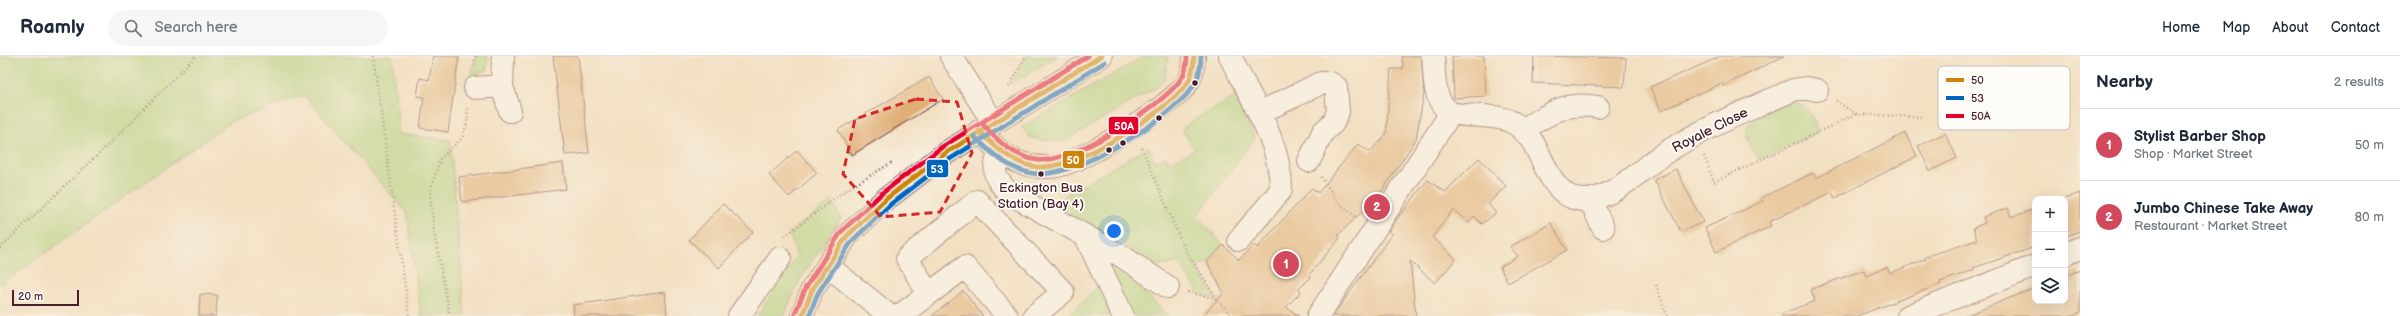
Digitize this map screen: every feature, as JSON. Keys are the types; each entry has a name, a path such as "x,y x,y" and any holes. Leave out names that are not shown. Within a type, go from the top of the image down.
{"street":[{"path":"503,56 502,86 510,111"},
{"path":"951,56 999,153 1019,163 1050,168 1080,158 1131,129 1163,106 1186,84 1194,66 1194,56"},
{"path":"802,316 812,290 848,236 886,199 986,126 1101,56"},
{"path":"1230,56 1259,113 1278,158 1281,190 1239,240"},
{"path":"1433,56 1436,92 1441,103 1451,112 1503,118 1514,123 1533,142 1550,174 1562,192 1572,198 1590,200 1603,228"},
{"path":"1259,113 1321,83 1330,83 1336,87 1338,112 1333,123 1323,132 1309,161"},
{"path":"475,88 502,86"},
{"name":"Royale Close","path":"1590,200 1610,193 1667,151 1695,134 1793,90 1806,88 1817,90"},
{"path":"1522,130 1558,109 1571,105 1598,107"},
{"path":"1318,316 1451,112"},
{"path":"999,153 994,165 996,180 1009,193 1123,257 1168,287"},
{"path":"928,293 906,258 977,201 1063,292 1034,316"},
{"path":"1086,237 1123,316"},
{"path":"2068,253 2080,248"},
{"path":"739,316 780,258"},
{"path":"828,266 890,316"},
{"path":"899,316 965,266 1007,316"},
{"path":"1908,316 2032,267"}],"path":[{"path":"0,248 107,147 196,56"},
{"path":"373,56 409,316"},
{"path":"450,316 434,233 430,191 440,159 462,138 467,123 469,87 475,88"},
{"path":"1817,90 1856,114"},
{"path":"1695,134 1714,182 1856,114 1922,117"},
{"path":"1131,129 1145,152 1185,250 1217,300 1232,316"},
{"path":"1309,161 1339,203 1374,231"},
{"path":"780,258 780,240 840,194 891,164 906,183"},
{"path":"1656,285 1667,316"},
{"path":"1168,287 1217,300"}],"highlighted area":[{"path":"916,99 957,102 972,153 940,212 881,217 843,174 855,119"}],"green space":[{"path":"0,56 392,56 399,134 450,140 465,316 421,316 407,213 304,95 232,121 0,285"},
{"path":"476,56 488,56 487,69 471,78"},
{"path":"1026,56 1058,56 1010,84"},
{"path":"1145,56 1168,56 1165,78 1155,88 1064,141 1041,140 1030,137 1022,127"},
{"path":"1235,97 1255,138 1197,216 1223,245 1207,262 1197,268 1217,299 1200,295 1178,262 1167,265 1153,265 1138,256 1117,239 1064,210 1062,204 1064,196 1149,147 1154,162 1166,157 1170,163 1195,150 1182,130 1192,121"},
{"path":"1791,102 1797,103 1809,112 1819,132 1759,160 1747,137 1747,129 1750,123 1755,118 1769,110"},
{"path":"832,200 841,218 799,281 784,316 757,316 797,256 789,233"},
{"path":"1118,266 1168,316 1068,316"}],"building":[{"path":"433,56 459,56 448,132 420,128 424,97 417,96 420,78 429,80"},
{"path":"553,56 578,56 589,153 565,155"},
{"path":"1402,56 1421,56 1424,93 1416,139 1367,214 1363,211 1338,235 1340,238 1309,275 1311,277 1299,289 1301,292 1286,307 1299,316 1202,316 1224,293 1207,262 1223,245 1239,260 1254,245 1257,248 1312,188 1318,193 1358,144 1370,152 1386,134 1391,69 1403,69"},
{"path":"1452,56 1484,56 1486,96 1454,98"},
{"path":"1534,56 1626,58 1624,87 1533,83"},
{"path":"1722,56 1784,56 1723,86 1722,83 1661,111 1650,87"},
{"path":"929,77 943,99 852,155 838,130"},
{"path":"1905,133 1917,156 1835,198 1832,192 1769,222 1771,226 1716,252 1705,228 1763,201 1761,198 1813,173 1816,178"},
{"path":"1945,133 1957,158 1930,171 1918,146"},
{"path":"797,150 817,173 789,197 769,175"},
{"path":"1479,158 1506,186 1488,204 1496,213 1482,224 1474,216 1469,222 1453,210 1432,237 1456,259 1435,283 1410,261 1416,316 1333,316 1392,234 1389,231 1396,220 1428,180 1445,192"},
{"path":"563,163 566,189 462,202 459,177"},
{"path":"1676,169 1703,222 1681,232 1654,180"},
{"path":"2080,193 2080,231 2068,235 2068,232 2068,198"},
{"path":"723,204 753,232 719,268 689,240"},
{"path":"2008,208 2011,217 2032,210 2032,248 1973,268 1974,270 1940,282 1941,284 1857,316 1782,316 1781,314 1815,301 1811,289 1864,270 1866,276 1887,267 1890,273 1926,259 1925,257 1977,240 1973,228 1985,223 1983,217"},
{"path":"1551,223 1567,250 1508,283 1500,267 1518,256 1510,247"},
{"path":"2080,270 2080,313 2072,316 1965,316 2032,289 2032,304 2068,304 2068,275"},
{"path":"963,291 983,316 932,316"},
{"path":"665,292 667,316 574,316 573,305"},
{"path":"200,294 217,295 216,316 199,316"}],"transit line":[{"name":"50A","path":"795,313 806,287 841,232 881,194 942,147 1088,56"},
{"name":"50","path":"802,316 812,290 847,236 886,199 946,153 1101,56"},
{"name":"50A","path":"984,126 1008,148 1022,156 1037,160 1052,159 1071,153 1115,132 1171,91 1183,77 1186,68 1187,56"},
{"name":"50","path":"979,131 1005,154 1028,165 1037,167 1053,166 1073,160 1095,150 1139,125 1175,97 1190,78 1194,56"},
{"name":"53","path":"974,136 1003,161 1028,173 1038,174 1055,172 1076,166 1121,144 1144,130 1180,101 1192,88 1198,77 1201,56"},
{"name":"53","path":"809,316 818,293 852,241 891,204 950,159 1105,62"}],"place":[{"name":"Eckington Bus Station (Bay 4)","path":"1041,174"},
{"name":"Jumbo Chinese Take Away","path":"1377,207"},
{"name":"Stylist Barber Shop","path":"1286,264"}]}
